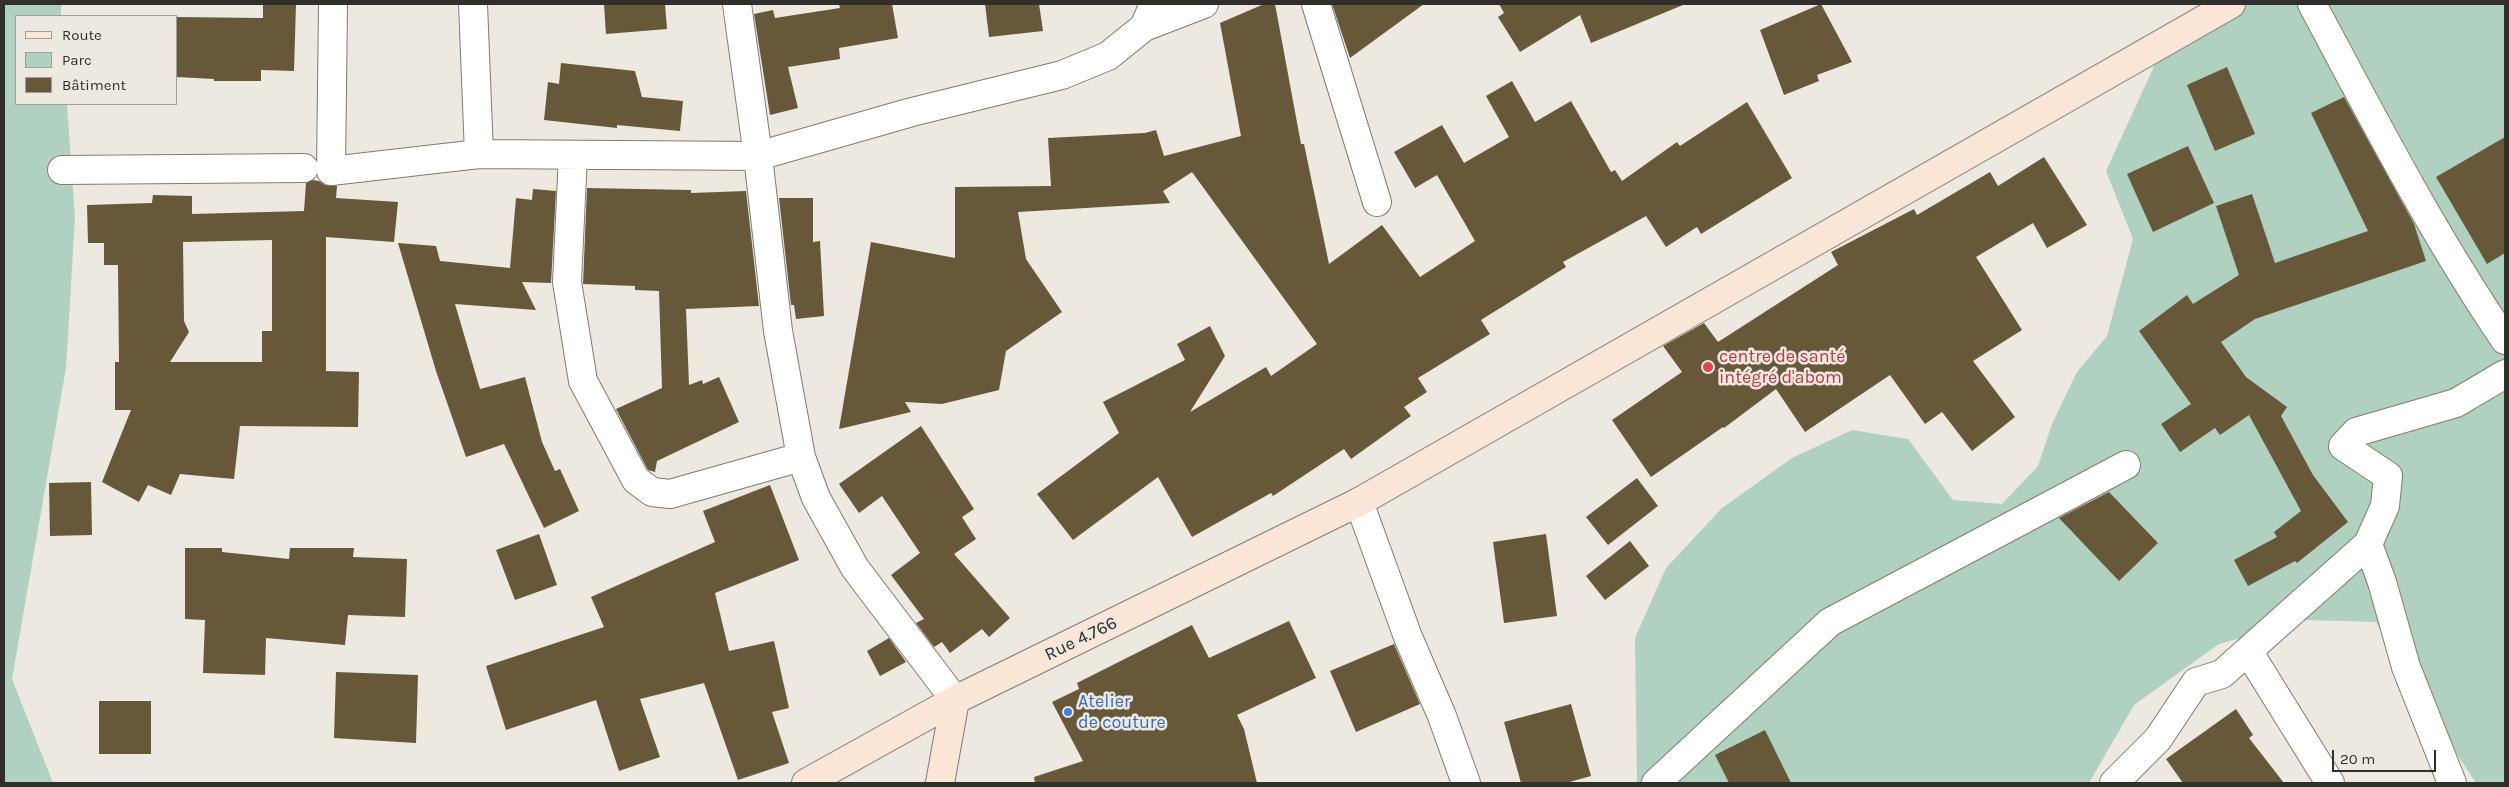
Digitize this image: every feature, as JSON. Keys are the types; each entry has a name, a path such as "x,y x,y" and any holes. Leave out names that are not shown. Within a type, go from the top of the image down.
{"street":[{"path":"333,4 331,171 479,154 758,156 912,112 1062,76 1108,56 1149,15 1204,4"},
{"path":"473,4 479,154"},
{"path":"737,4 758,156 778,331 801,456 816,498 855,568 955,700 940,783"},
{"path":"1316,4 1377,202"},
{"name":"Rue 4.766","path":"806,783 955,700 1359,502 2231,4"},
{"path":"2312,4 2403,172 2470,288 2505,340"},
{"path":"573,155 567,282 583,382 636,480 652,492 670,494 801,456"},
{"path":"62,170 304,168"},
{"path":"2114,783 2158,739 2196,682 2222,674 2368,544 2385,506 2388,476 2342,446 2356,432 2456,403 2505,374"},
{"path":"1656,783 1830,622 2126,465"},
{"path":"1359,502 1408,637 1442,716 1466,783"},
{"path":"2368,544 2382,582 2406,667 2452,783"},
{"path":"2248,651 2330,783"}],"green space":[{"path":"4,4 61,4 61,15 15,15 15,105 67,105 75,218 66,368 12,679 53,783 4,783"},
{"path":"2227,4 2505,4 2505,783 2476,783 2421,700 2376,622 2305,620 2219,644 2134,705 2089,783 1637,783 1635,638 1666,568 1722,508 1792,458 1852,430 1908,439 1953,500 2002,504 2038,466 2052,424 2077,372 2107,336 2133,239 2106,171 2167,38"}],"building":[{"path":"263,4 296,4 294,71 261,70 261,81 214,81 214,79 178,77 178,17 263,18"},
{"path":"604,4 665,4 667,29 606,34"},
{"path":"839,4 892,4 898,38 839,48 840,59 788,67 798,108 770,115 754,14 773,10 775,18 840,8"},
{"path":"985,4 1039,4 1043,31 989,37"},
{"path":"1264,4 1275,4 1301,144 1304,144 1329,264 1382,225 1420,277 1475,241 1437,175 1415,188 1394,152 1442,125 1464,163 1509,137 1486,96 1512,81 1535,122 1571,101 1611,172 1615,170 1622,181 1677,142 1680,146 1747,102 1792,178 1701,234 1697,227 1666,247 1646,216 1563,262 1566,267 1481,320 1490,334 1418,378 1427,392 1404,407 1411,416 1351,459 1344,449 1273,496 1271,493 1192,537 1158,477 1073,540 1037,494 1119,433 1103,402 1185,360 1177,344 1210,326 1225,356 1190,412 1266,367 1271,376 1317,344 1192,172 1163,191 1170,203 1018,212 1026,259 1062,312 1006,351 999,390 942,404 905,402 911,412 839,429 871,242 955,258 955,187 1051,186 1048,138 1145,133 1156,130 1164,156 1241,136 1220,23"},
{"path":"1332,4 1424,4 1350,58"},
{"path":"1499,4 1683,5 1591,43 1580,15 1520,52 1498,17 1504,13"},
{"path":"1821,4 1852,62 1817,75 1819,81 1784,95 1760,30"},
{"path":"561,63 635,71 642,97 683,101 680,131 617,125 617,128 544,120 548,82 559,84"},
{"path":"2227,67 2255,134 2215,151 2187,85"},
{"path":"2344,97 2414,224 2426,261 2255,319 2221,342 2246,377 2287,407 2281,416 2313,475 2348,522 2297,563 2295,561 2248,586 2234,560 2277,537 2274,532 2301,511 2249,415 2220,435 2215,428 2180,452 2161,424 2191,404 2139,331 2187,295 2193,304 2239,275 2216,206 2252,194 2275,263 2368,231 2311,113"},
{"path":"2505,137 2505,253 2487,264 2436,177"},
{"path":"2188,146 2214,203 2153,232 2127,174"},
{"path":"2044,157 2087,225 2047,248 2033,223 1976,257 2022,330 1973,361 2015,417 1972,451 1942,412 1925,424 1890,375 1805,432 1776,389 1724,428 1651,477 1612,420 1682,372 1663,346 1704,323 1718,342 1838,265 1831,252 1914,209 1917,215 1990,172 1998,186"},
{"path":"313,180 325,185 337,186 336,198 398,202 394,242 326,237 326,371 359,372 358,427 240,426 234,479 180,474 171,495 148,485 139,502 102,482 131,410 115,410 115,362 119,362 118,265 104,265 104,243 88,243 87,205 152,203 153,195 192,196 192,214 304,211 306,183","holes":["272,240 272,331 262,331 262,362 170,362 189,332 184,321 183,242"]},
{"path":"587,188 691,190 691,193 746,191 759,306 686,309 689,385 702,380 703,384 719,377 739,422 657,461 655,472 648,470 616,409 662,388 659,291 635,290 635,286 583,284"},
{"path":"533,189 556,191 551,283 522,282 536,310 455,304 480,389 525,377 542,442 555,471 560,469 579,511 544,528 504,444 466,457 436,371 398,243 436,246 440,261 510,268 516,198 532,200"},
{"path":"779,198 813,198 813,242 820,241 824,316 796,319 794,305 791,305"},
{"path":"921,426 974,509 962,517 976,539 954,554 1010,618 989,637 982,629 950,653 942,642 934,647 916,623 924,619 891,575 920,553 882,496 859,513 839,484"},
{"path":"1637,478 1658,506 1608,545 1586,517"},
{"path":"91,482 92,535 50,536 49,483"},
{"path":"770,485 799,560 715,593 729,651 774,641 789,708 772,712 789,763 738,780 704,683 640,699 660,757 619,771 596,700 506,730 486,666 604,627 591,597 715,542 703,511"},
{"path":"2109,492 2158,543 2119,581 2059,518"},
{"path":"539,534 557,585 515,600 496,550"},
{"path":"1546,534 1557,616 1504,623 1493,542"},
{"path":"1630,541 1649,566 1605,600 1586,576"},
{"path":"185,548 222,548 222,552 289,559 290,548 354,548 353,557 407,559 405,617 348,615 345,645 266,638 265,675 203,673 205,620 185,619"},
{"path":"1289,621 1316,678 1237,715 1244,729 1257,783 1035,783 1034,777 1083,761 1052,702 1079,689 1077,683 1192,625 1209,658"},
{"path":"889,638 906,662 880,676 867,651"},
{"path":"1394,644 1420,704 1356,732 1330,671"},
{"path":"336,672 418,675 416,743 334,738"},
{"path":"99,701 151,701 151,754 99,754"},
{"path":"1571,704 1591,776 1566,783 1521,783 1504,722"},
{"path":"2236,709 2253,735 2249,738 2284,783 2183,783 2166,759"},
{"path":"1765,730 1791,783 1729,783 1715,755"}],"place":[{"name":"centre de santé intégré d'abom","path":"1708,367"},
{"name":"Atelier de couture","path":"1068,712"}]}
